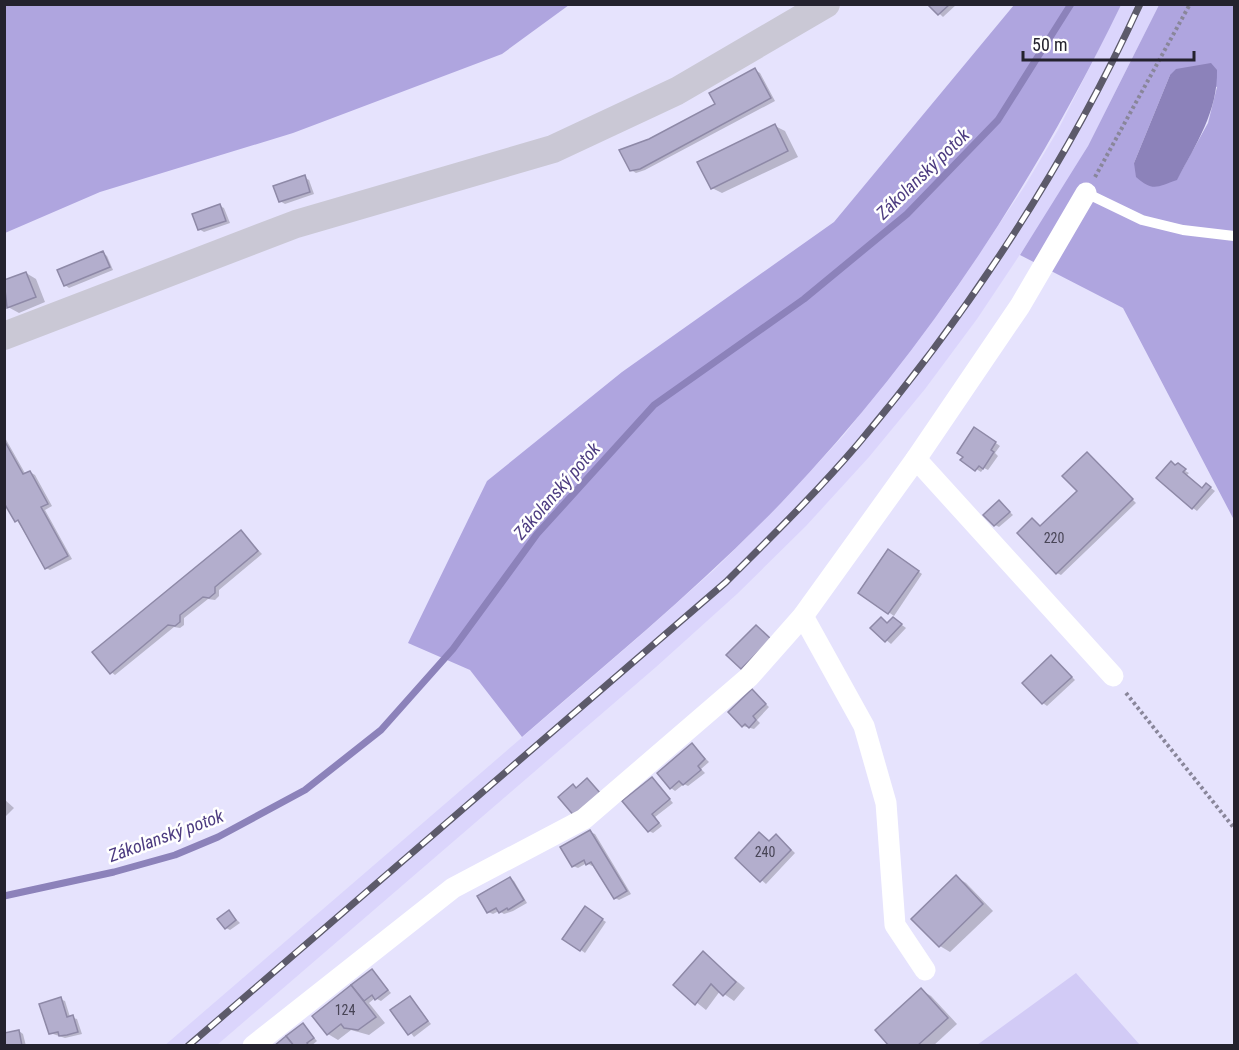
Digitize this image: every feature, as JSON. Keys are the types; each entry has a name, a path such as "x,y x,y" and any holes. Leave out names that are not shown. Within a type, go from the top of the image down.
{"main road":[{"path":"4,336 296,224 553,149 678,91 826,4"}],"street":[{"path":"254,1046 453,888 584,819 749,677 803,616 916,459 1020,306 1086,193"},
{"path":"916,459 1113,676"},
{"path":"803,616 864,726 886,803 895,925 925,970"}],"lane":[{"path":"1086,193 1142,220 1183,230 1234,236"}],"path":[{"path":"1086,193 1190,4"},
{"path":"1113,676 1234,828"}],"shaded area":[{"path":"5,4 569,5 502,54 293,133 100,192 5,233"},
{"path":"1014,5 1121,5 1050,139 1012,204 971,267 882,388 782,502 687,593 522,737 470,670 408,643 487,481 622,372 834,222"},
{"path":"1121,5 1159,5 1088,146 1055,202 977,319 925,389 869,457 806,526 737,594 656,667 217,1045 164,1046 714,570 782,502 844,435 949,299 1026,184 1058,130"},
{"path":"1159,5 1234,5 1234,520 1123,308 1020,255 1088,146","holes":["1170,75 1217,87 1208,123 1177,179 1134,163"]},
{"path":"1211,63 1217,70 1216,85 1205,127 1177,180 1155,187 1147,185 1136,177 1134,163 1170,75 1176,69"},
{"path":"1076,973 1140,1045 977,1045"}],"building":[{"path":"927,4 950,4 938,15"},
{"path":"755,68 771,98 640,169 630,171 619,150 649,139 715,104 709,93"},
{"path":"775,124 788,151 711,189 697,162"},
{"path":"305,175 310,192 279,202 273,186"},
{"path":"220,204 226,221 198,230 192,214"},
{"path":"103,251 110,267 64,286 57,270"},
{"path":"26,272 36,297 7,308 4,280"},
{"path":"974,427 996,442 991,450 994,452 983,469 979,466 975,471 960,460 963,457 957,453"},
{"path":"4,440 23,474 30,471 48,504 41,507 68,556 45,569 18,520 15,522 4,503"},
{"path":"1087,452 1133,499 1056,574 1017,533 1032,518 1040,526 1077,491 1062,476"},
{"path":"1171,461 1186,469 1183,472 1202,488 1206,483 1211,487 1192,509 1156,478"},
{"path":"999,500 1010,512 994,526 983,515"},
{"path":"241,530 258,551 215,587 215,593 209,598 203,597 180,615 180,622 175,626 168,625 110,674 92,652"},
{"path":"888,549 919,571 888,614 858,593"},
{"path":"881,617 887,623 893,617 902,624 885,642 870,628"},
{"path":"756,625 771,639 741,669 726,655"},
{"path":"1051,655 1072,677 1042,704 1022,683"},
{"path":"752,689 766,704 753,716 756,720 749,728 745,724 742,727 728,712"},
{"path":"692,743 705,759 698,766 701,770 683,785 679,781 670,789 657,773"},
{"path":"652,777 670,799 652,814 659,823 648,832 622,801"},
{"path":"587,778 601,794 575,817 558,797 573,784 576,788"},
{"path":"590,830 627,891 614,899 591,862 586,865 584,860 572,867 560,847"},
{"path":"759,832 769,841 776,834 791,850 760,882 735,858"},
{"path":"956,875 983,904 939,947 911,919"},
{"path":"510,877 524,900 508,910 507,908 499,913 496,908 487,913 477,896"},
{"path":"585,906 603,919 580,951 562,939"},
{"path":"229,910 236,920 225,929 217,919"},
{"path":"703,951 736,982 723,996 711,984 695,1005 673,985"},
{"path":"372,969 388,990 375,1000 372,995 364,1001 351,985"},
{"path":"351,985 376,1017 358,1030 344,1028 341,1024 327,1035 312,1016"},
{"path":"921,988 948,1018 917,1046 889,1046 875,1030"},
{"path":"410,996 428,1021 408,1035 390,1010"},
{"path":"61,997 67,1017 73,1015 78,1032 59,1036 58,1032 49,1034 39,1004"},
{"path":"303,1023 314,1038 307,1043 309,1046 294,1046 286,1036"},
{"path":"19,1030 22,1046 4,1046 4,1033"},
{"path":"286,1036 294,1046 274,1046"}],"waterway":[{"name":"Zákolanský potok","path":"4,896 114,872 175,855 218,837 305,790 381,730 453,649 537,534 654,405 804,299 907,214 998,120 1071,4"}],"railway":[{"path":"188,1046 726,582 794,514 858,444 939,341 978,288 1014,233 1081,121 1140,4"}]}
